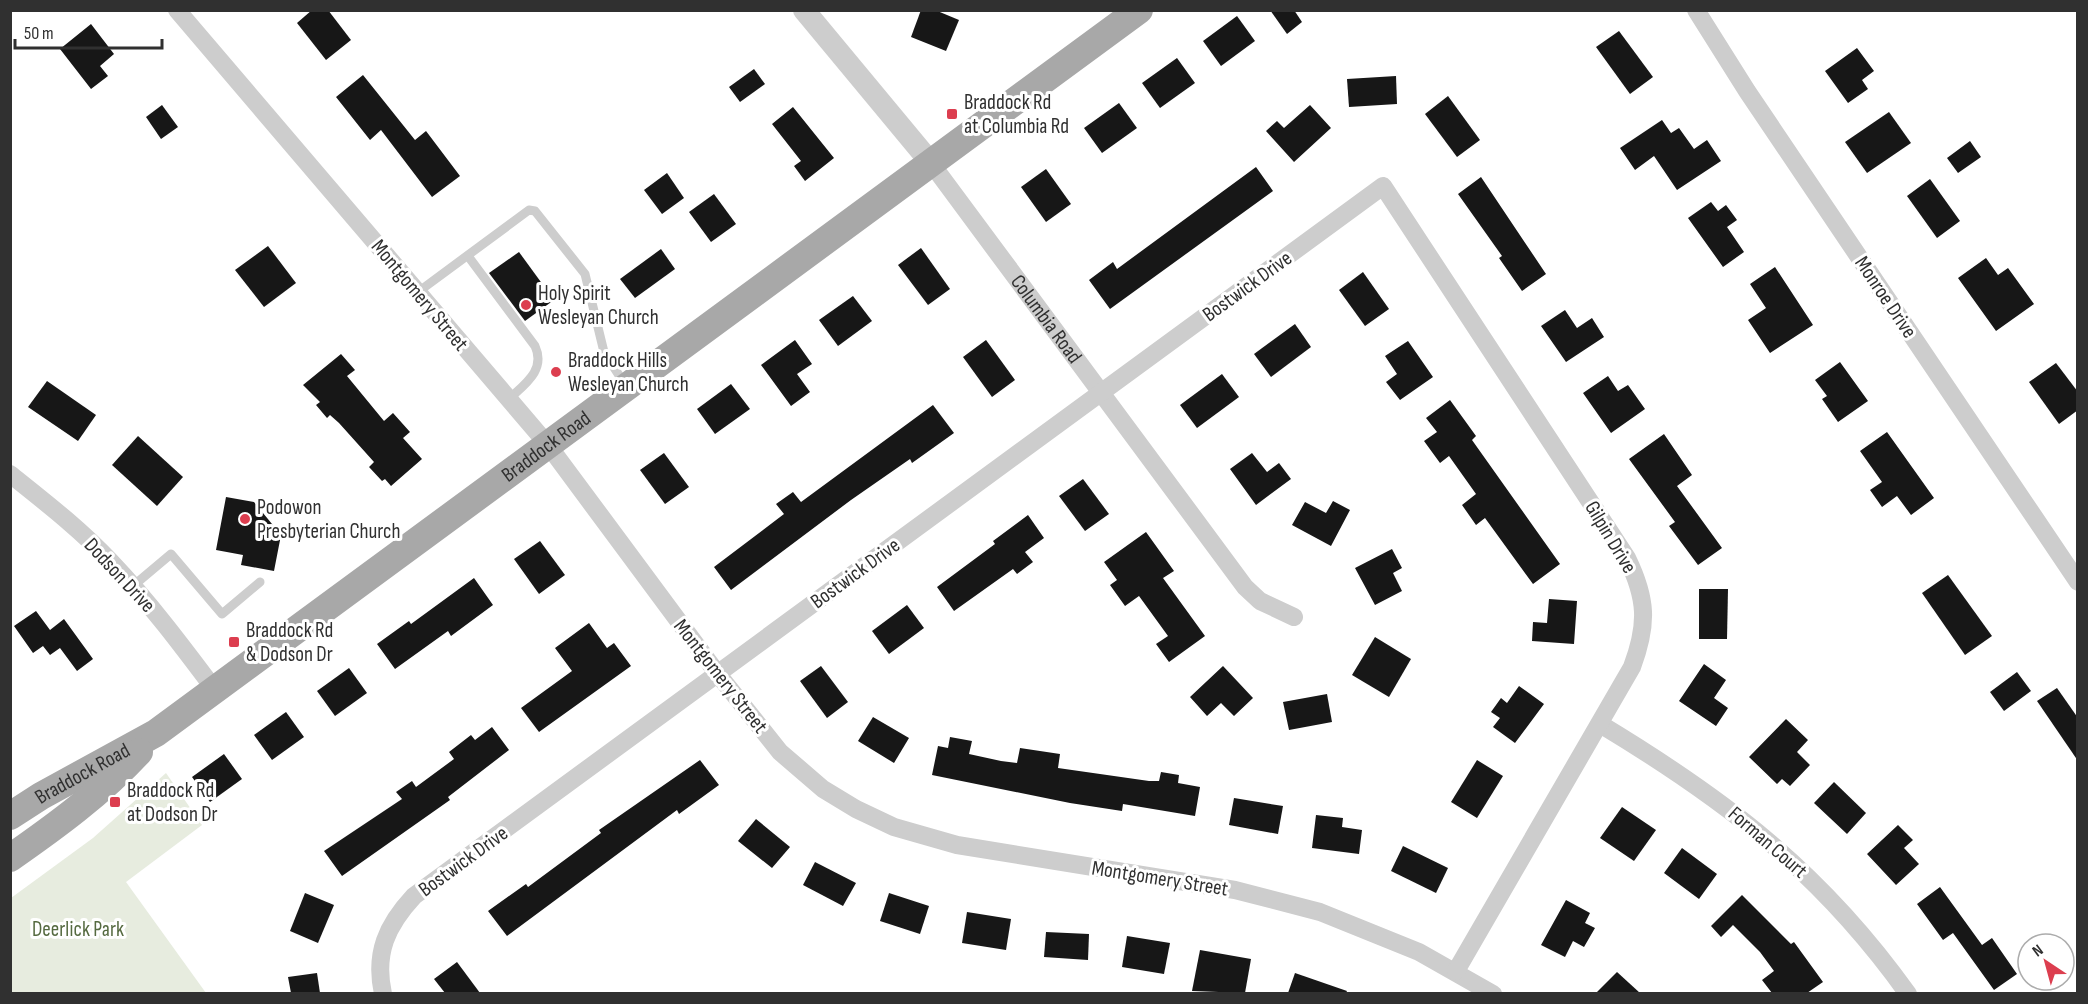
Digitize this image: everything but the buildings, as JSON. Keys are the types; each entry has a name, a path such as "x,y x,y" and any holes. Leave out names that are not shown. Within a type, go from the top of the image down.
{"main road":[{"name":"Braddock Road","path":"10,816 41,796 156,733 1138,10"},
{"name":"Braddock Road","path":"10,858 121,772 156,733"}],"street":[{"name":"Montgomery Street","path":"177,10 548,445 717,674 791,763 848,804 894,827 957,845 1235,890 1275,899 1320,912 1419,952 1493,993"},
{"name":"Columbia Road","path":"804,10 931,163 1245,587 1260,601 1293,617"},
{"name":"Monroe Drive","path":"1696,10 1747,91 2078,582"},
{"name":"Bostwick Drive","path":"382,993 379,972 385,936 397,914 414,896 1383,186"},
{"name":"Gilpin Drive","path":"1383,186 1627,558 1638,580 1644,621 1641,642 1632,667 1495,908 1456,971"},
{"name":"Dodson Drive","path":"10,474 76,527 133,586 215,690"},
{"name":"Forman Court","path":"1600,724 1706,791 1774,844 1821,889 1869,941 1908,993"}],"lane":[{"path":"418,292 529,210 535,211 585,274 607,361 627,387"},
{"path":"468,256 536,346 540,356 538,366 531,378 509,399"},
{"path":"133,586 171,554 222,614 260,582"}],"green space":[{"name":"Deerlick Park","path":"166,773 202,825 126,882 206,993 11,993 11,898 93,838"}],"place":[{"name":"Braddock Rd at Columbia Rd","path":"952,114"},
{"name":"Holy Spirit Wesleyan Church","path":"526,305"},
{"name":"Braddock Hills Wesleyan Church","path":"556,372"},
{"name":"Podowon Presbyterian Church","path":"245,519"},
{"name":"Braddock Rd & Dodson Dr","path":"234,642"},
{"name":"Braddock Rd at Dodson Dr","path":"115,802"}]}
